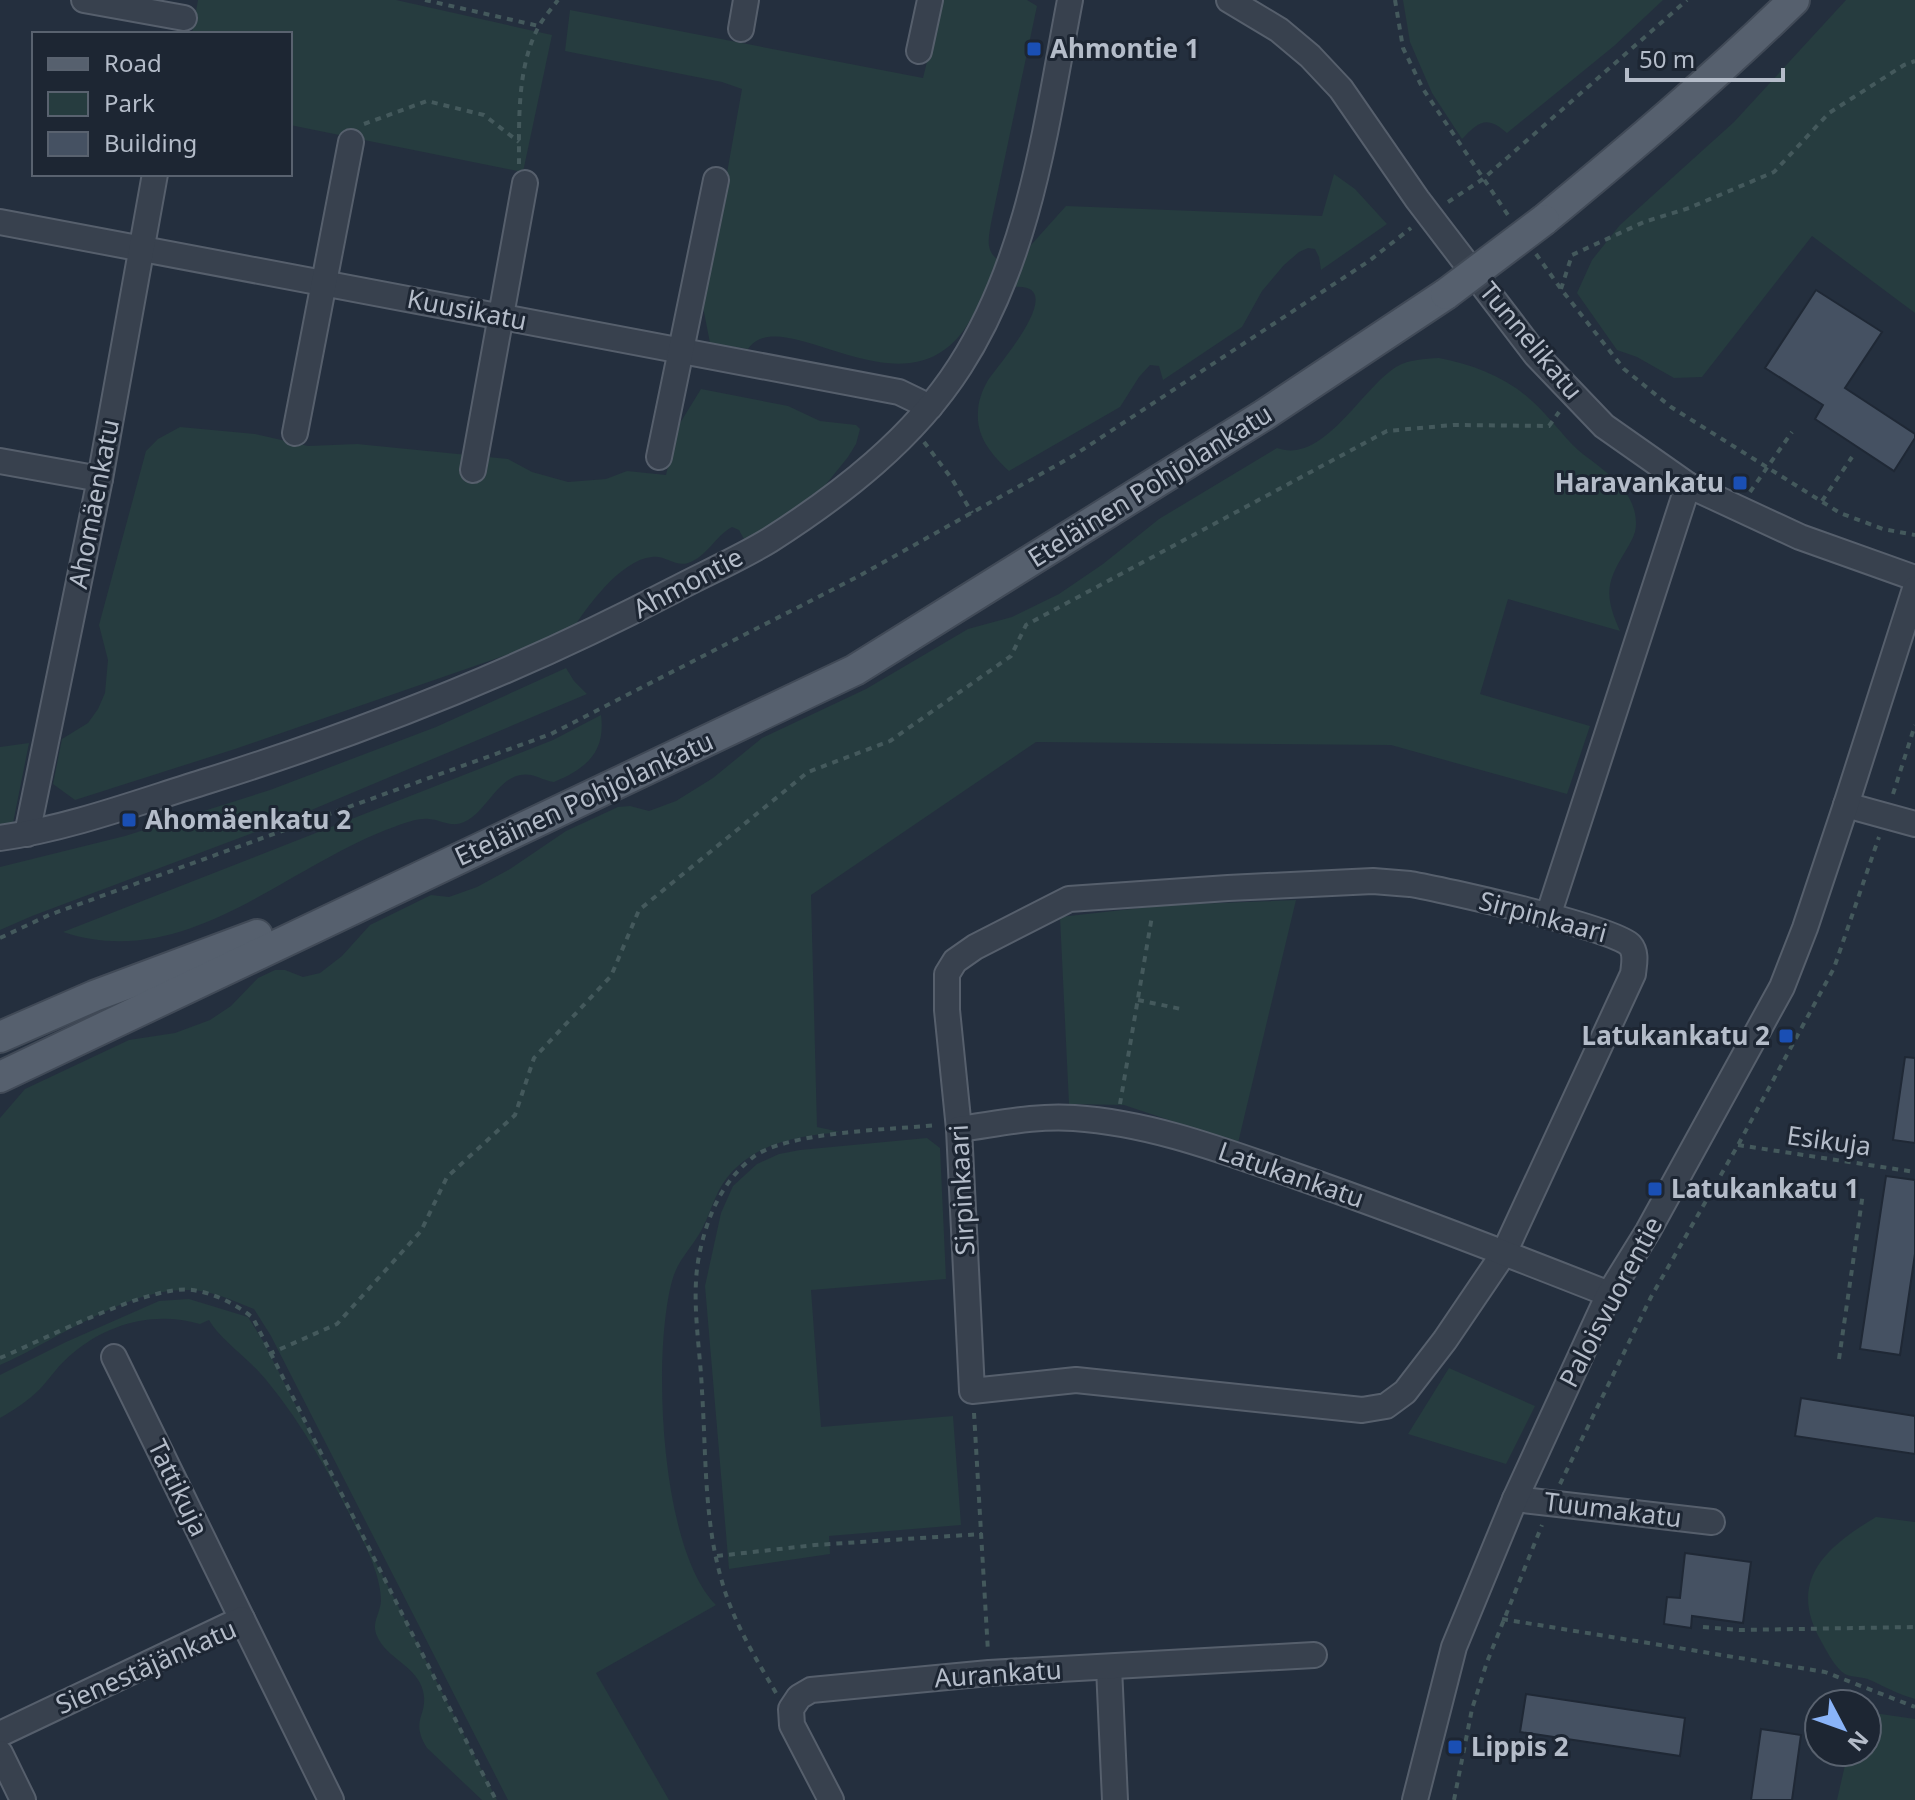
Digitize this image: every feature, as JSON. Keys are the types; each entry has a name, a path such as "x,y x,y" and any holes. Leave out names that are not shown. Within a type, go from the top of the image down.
{"main road":[{"name":"Eteläinen Pohjolankatu","path":"0,1077 855,670 1264,415 1446,294 1714,76 1794,0"},
{"name":"Eteläinen Pohjolankatu","path":"0,1037 94,996 438,868"}],"street":[{"path":"84,0 184,17"},
{"path":"741,29 746,0"},
{"path":"919,51 930,0"},
{"name":"Ahmontie","path":"0,838 27,834 266,762 433,703 595,632 768,541 853,480 930,407 959,367 982,327 1013,254 1041,154 1070,0"},
{"name":"Tunnelikatu","path":"1229,0 1279,30 1310,56 1341,89 1417,199 1431,213 1536,355 1604,426 1688,485 1800,537 1915,578"},
{"path":"295,433 351,142"},
{"name":"Ahomäenkatu","path":"27,834 100,479 155,176"},
{"path":"659,457 716,180"},
{"path":"473,470 525,183"},
{"name":"Kuusikatu","path":"0,222 905,393 930,407"},
{"path":"0,461 100,479"},
{"path":"1548,916 1688,485"},
{"name":"Paloisvuorentie","path":"1415,1800 1454,1647 1515,1499 1609,1294 1648,1231 1782,987 1805,928 1915,589"},
{"path":"1846,805 1915,824"},
{"name":"Sirpinkaari","path":"1373,881 1410,885 1548,916 1618,937 1630,944 1635,954 1633,974 1504,1253 1405,1392 1386,1406 1362,1410 1076,1380 972,1391 959,1126 947,1010 947,974 955,961 975,947 1069,899 1373,881"},
{"name":"Latukankatu","path":"959,1126 1073,1118 1138,1126 1215,1148 1441,1227 1609,1294"},
{"name":"Tattikuja","path":"114,1357 242,1619"},
{"name":"Tuumakatu","path":"1515,1499 1712,1522"},
{"name":"Sienestäjänkatu","path":"0,1734 242,1619 331,1800"},
{"name":"Aurankatu","path":"791,1709 799,1697 811,1690 989,1673 1314,1655"},
{"path":"1109,1667 1115,1800"},
{"path":"791,1709 792,1725 831,1800"},
{"path":"0,1753 23,1800"}],"path":[{"path":"425,0 539,26"},
{"path":"525,183 519,168 523,81 530,48 539,26 558,0"},
{"path":"1395,0 1403,48 1423,89 1483,179 1531,224"},
{"path":"0,938 49,915 551,734 859,576 1099,439 1369,261 1431,213 1483,179 1687,0"},
{"path":"1561,289 1572,255 1644,222 1689,208 1774,172 1829,113 1915,61"},
{"path":"351,142 361,126 427,101 484,115 519,142"},
{"path":"1535,253 1624,369 1671,407 1855,520 1915,535"},
{"path":"269,1354 337,1324 421,1231 447,1177 515,1115 534,1058 611,976 639,910 808,772 890,741 1011,656 1026,625 1387,431 1453,425 1549,426 1572,393"},
{"path":"911,427 952,479 972,513"},
{"path":"1738,508 1792,432"},
{"path":"1822,501 1852,457"},
{"path":"1454,1800 1472,1709 1502,1619 1551,1504 1651,1297 1834,968 1915,725"},
{"path":"1117,1124 1152,914 1152,893"},
{"path":"1138,1000 1181,1009"},
{"path":"791,1709 778,1697 730,1608 710,1518 696,1284 700,1254 713,1207 727,1184 753,1157 776,1144 809,1138 959,1126"},
{"name":"Esikuja","path":"1738,1145 1915,1172"},
{"path":"1839,1359 1863,1193"},
{"path":"0,1358 157,1292 191,1289 220,1298 253,1318 496,1800"},
{"path":"972,1391 989,1673"},
{"path":"717,1556 815,1545 982,1534"},
{"path":"1502,1619 1825,1672 1915,1707"},
{"path":"1703,1627 1739,1630 1915,1627"}],"green space":[{"path":"198,0 396,0 552,35 523,172 292,125 292,32 192,32"},
{"path":"942,0 1027,0 1037,6 990,228 989,247 997,259 995,269 964,330 938,354 908,363 876,362 787,338 764,338 748,349 710,343 703,307 742,89 722,82 565,51 570,10 923,78"},
{"path":"1403,0 1663,0 1614,46 1507,133 1494,124 1483,122 1462,139 1432,93 1410,42"},
{"path":"1846,0 1915,0 1915,313 1812,236 1702,377 1674,378 1637,357 1617,350 1577,293 1592,260 1620,225 1734,122"},
{"path":"1334,174 1355,189 1387,224 1321,270 1315,249 1299,252 1262,291 1242,327 1163,380 1159,366 1150,365 1120,407 1009,471 991,452 982,437 978,421 981,397 987,382 1026,327 1036,298 1030,289 1014,287 1031,245 1066,206 1322,216"},
{"path":"1439,358 1489,373 1512,385 1544,413 1578,450 1616,481 1634,511 1635,532 1614,573 1609,591 1620,631 1508,599 1480,694 1590,726 1567,794 1391,745 1036,742 811,895 817,1127 840,1132 773,1145 749,1157 729,1175 702,1230 676,1269 666,1314 662,1401 672,1497 683,1541 697,1578 716,1605 596,1673 669,1800 508,1800 271,1336 254,1309 206,1292 166,1291 117,1306 0,1365 0,1118 25,1089 129,1040 175,1033 210,1020 231,1006 258,978 275,970 285,970 303,977 320,973 342,956 370,925 431,895 449,897 477,887 566,831 618,807 630,806 649,811 676,801 713,778 762,738 866,689 968,629 1012,617 1059,594 1159,519 1277,448 1294,450 1310,446 1326,436 1396,367 1412,361"},
{"path":"701,389 788,406 820,421 856,425 860,429 856,444 819,493 745,541 739,530 732,527 688,563 652,557 628,567 605,587 570,633 235,749 75,800 53,784 62,739 88,723 105,693 108,660 99,625 146,451 158,439 180,427 255,434 308,446 357,444 508,459 532,472 568,482 606,479 627,471 666,475 677,428"},
{"path":"566,668 587,694 290,819 0,930 0,867 125,836 270,790 436,727"},
{"path":"601,715 600,740 584,765 554,782 531,775 511,778 464,822 451,824 425,819 394,827 354,844 234,910 193,927 152,938 108,941 63,932 553,740"},
{"path":"29,743 13,823 0,826 0,747"},
{"path":"1296,900 1238,1143 1124,1105 1069,1104 1060,917 1167,905"},
{"path":"927,1138 940,1148 946,1279 811,1290 821,1427 953,1416 961,1525 829,1536 830,1554 729,1569 705,1286 721,1213 733,1186 757,1164 779,1154"},
{"path":"189,1299 248,1317 263,1341 497,1800 482,1800 427,1748 419,1724 424,1706 423,1691 415,1675 381,1644 377,1636 375,1623 381,1601 379,1585 351,1517 318,1456 281,1399 209,1320 200,1324 166,1319 133,1322 102,1334 68,1357 40,1389 0,1418 0,1375 159,1301"},
{"path":"1449,1368 1535,1406 1506,1464 1408,1434"},
{"path":"1876,1517 1915,1522 1915,1699 1841,1671 1825,1648 1811,1618 1808,1599 1818,1566 1842,1540"},
{"path":"1883,1714 1915,1719 1915,1800 1837,1800 1844,1768 1883,1768"}],"building":[{"path":"1816,290 1882,332 1845,388 1915,434 1894,471 1815,419 1823,405 1765,368"},
{"path":"1905,1057 1915,1058 1915,1143 1893,1140"},
{"path":"1886,1176 1915,1180 1915,1254 1900,1355 1860,1349"},
{"path":"1801,1398 1915,1416 1915,1454 1795,1436"},
{"path":"1685,1553 1751,1562 1743,1623 1692,1616 1691,1628 1664,1624 1667,1597 1680,1598"},
{"path":"1526,1694 1685,1718 1680,1756 1520,1732"},
{"path":"1761,1729 1801,1735 1792,1800 1751,1800"}],"place":[{"name":"Ahmontie 1","path":"1034,49"},
{"name":"Haravankatu","path":"1740,483"},
{"name":"Ahomäenkatu 2","path":"129,820"},
{"name":"Latukankatu 2","path":"1786,1036"},
{"name":"Latukankatu 1","path":"1655,1189"},
{"name":"Lippis 2","path":"1455,1747"}]}
